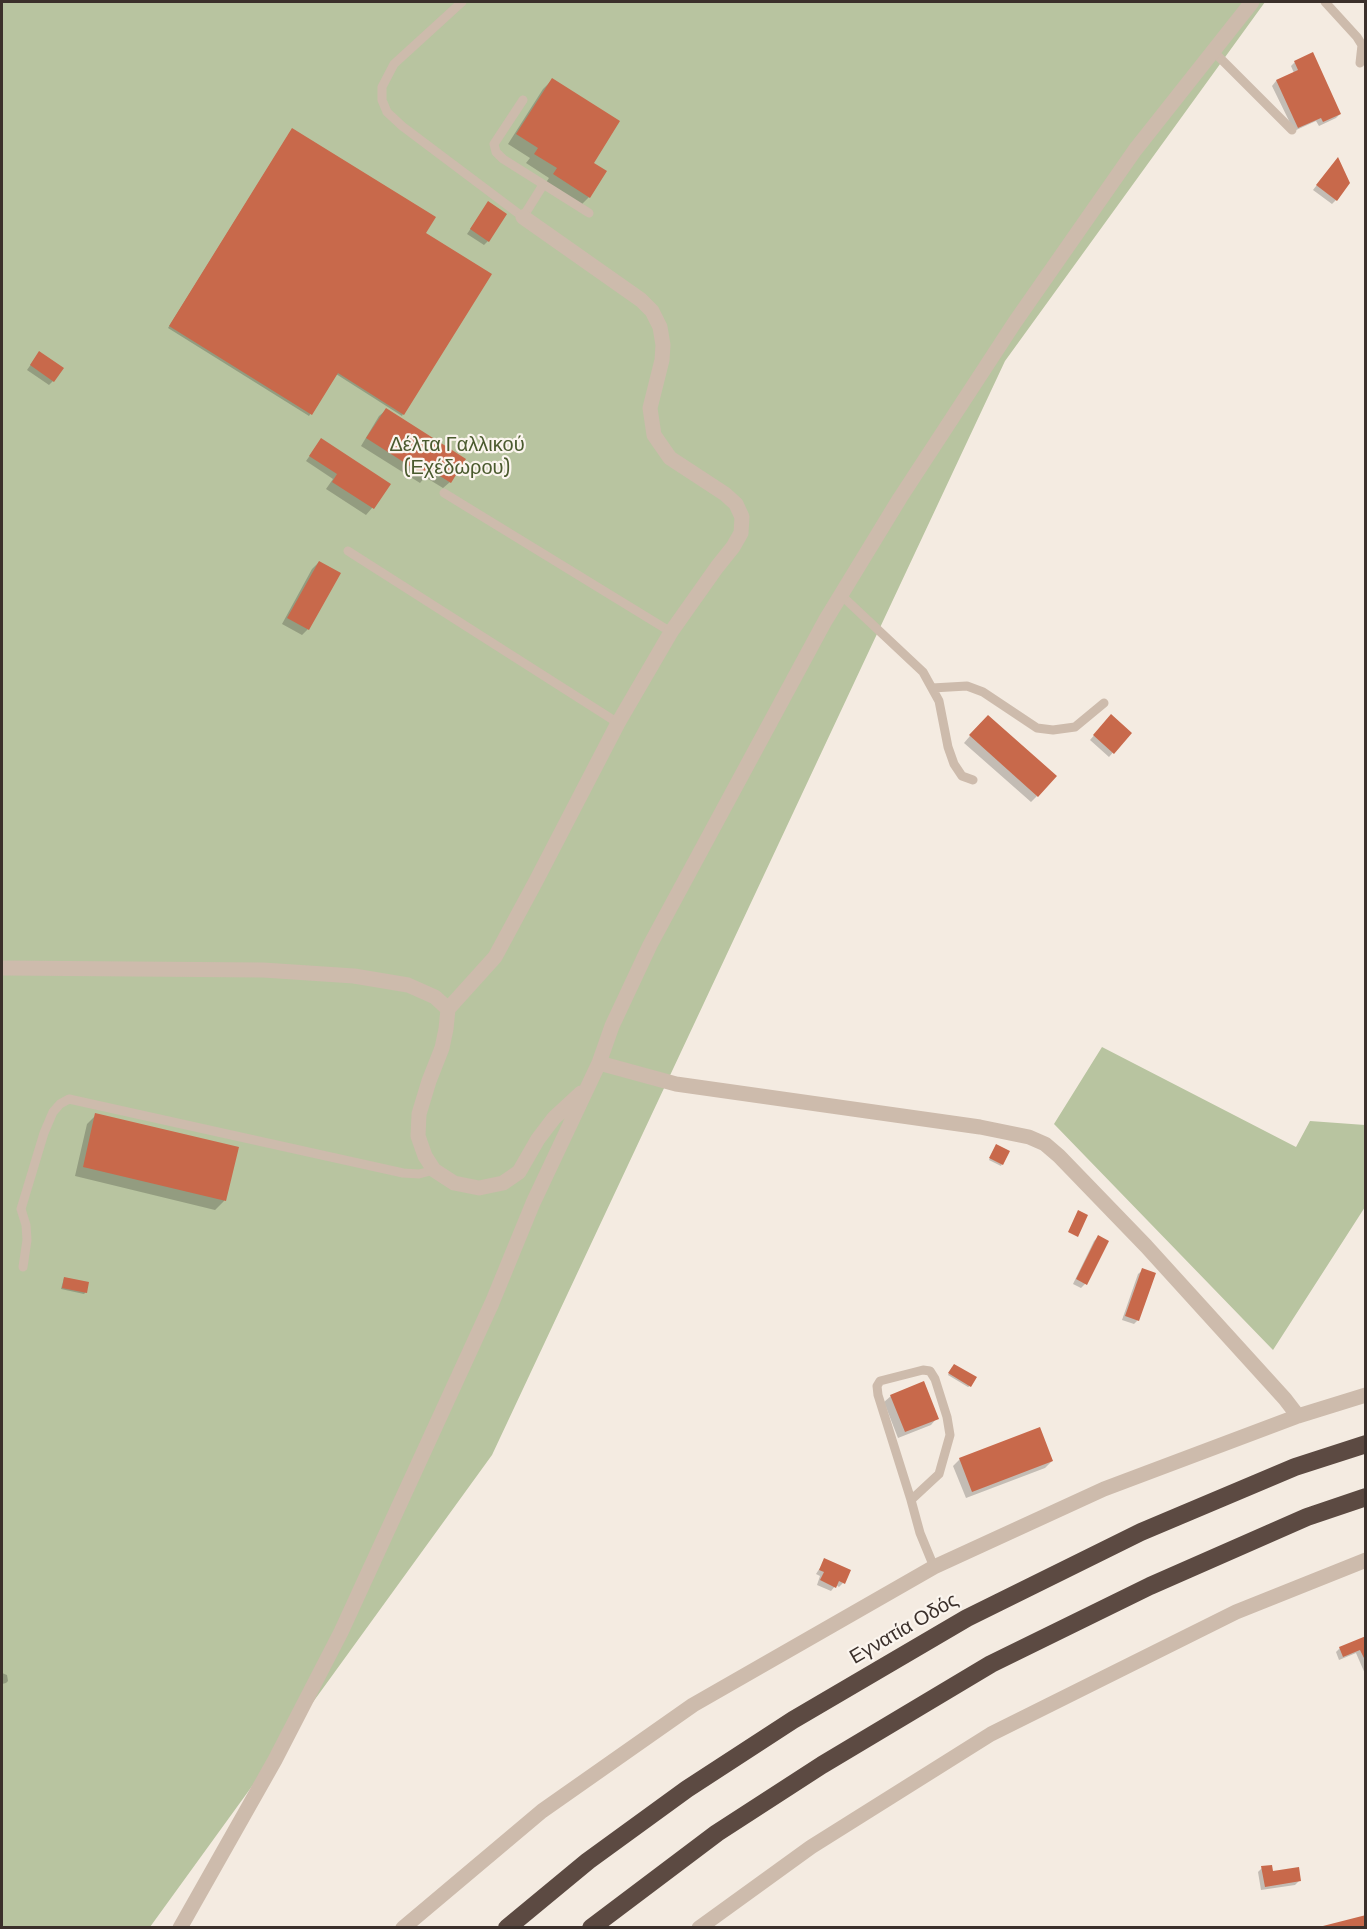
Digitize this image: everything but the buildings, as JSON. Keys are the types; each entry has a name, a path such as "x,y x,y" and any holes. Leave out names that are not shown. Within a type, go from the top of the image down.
{"highway":[{"name":"Εγνατία Οδός","path":"507,1928 588,1862 687,1789 793,1720 967,1618 1142,1532 1295,1467 1365,1444"},
{"path":"591,1928 717,1833 822,1765 991,1664 1160,1581 1307,1517 1365,1497"}],"street":[{"path":"180,1928 275,1760 341,1632 492,1303 533,1203 599,1063 612,1026 650,945 758,744 841,595 900,498 1015,322 1135,150 1252,2"},
{"path":"523,217 641,300 652,311 660,327 663,345 662,360 650,408 654,435 670,458 725,494 736,504 742,517 741,533 733,548 671,632 618,723 495,957 448,1009 442,1048 419,1114 418,1136 425,1156 434,1170 454,1183 479,1188 503,1183 519,1172 538,1139 554,1118 588,1086"},
{"path":"2,968 263,970 354,975 408,985 435,997 448,1009"},
{"path":"599,1063 676,1084 980,1127 1029,1137 1045,1144 1146,1246 1298,1416"},
{"path":"403,1928 542,1811 693,1705 934,1567 1104,1489 1298,1416 1365,1395"},
{"path":"699,1928 811,1847 991,1734 1236,1612 1365,1560"}],"lane":[{"path":"462,2 394,64 382,87 382,100 387,112 402,126 523,217 543,185"},
{"path":"1325,2 1362,45 1360,63"},
{"path":"1213,51 1292,130"},
{"path":"523,100 494,144 496,152 503,159 589,213"},
{"path":"444,493 671,632"},
{"path":"348,552 618,723"},
{"path":"841,595 923,672 939,701 948,747 954,764 962,776 974,780"},
{"path":"932,688 967,686 984,692 1037,728 1053,730 1075,727 1104,703"},
{"path":"23,1267 27,1240 26,1225 21,1209 44,1133 53,1112 69,1099 403,1173 419,1174 434,1170"},
{"path":"911,1500 939,1474 950,1435 935,1379 930,1371 923,1370 885,1378 877,1386 920,1533 934,1567"}],"green space":[{"name":"Δέλτα Γαλλικού (Εχέδωρου)","path":"2,2 1265,2 1005,361 492,1455 150,1927 2,1928"},
{"path":"1102,1047 1296,1147 1310,1121 1365,1125 1365,1207 1273,1350 1054,1124"}]}
